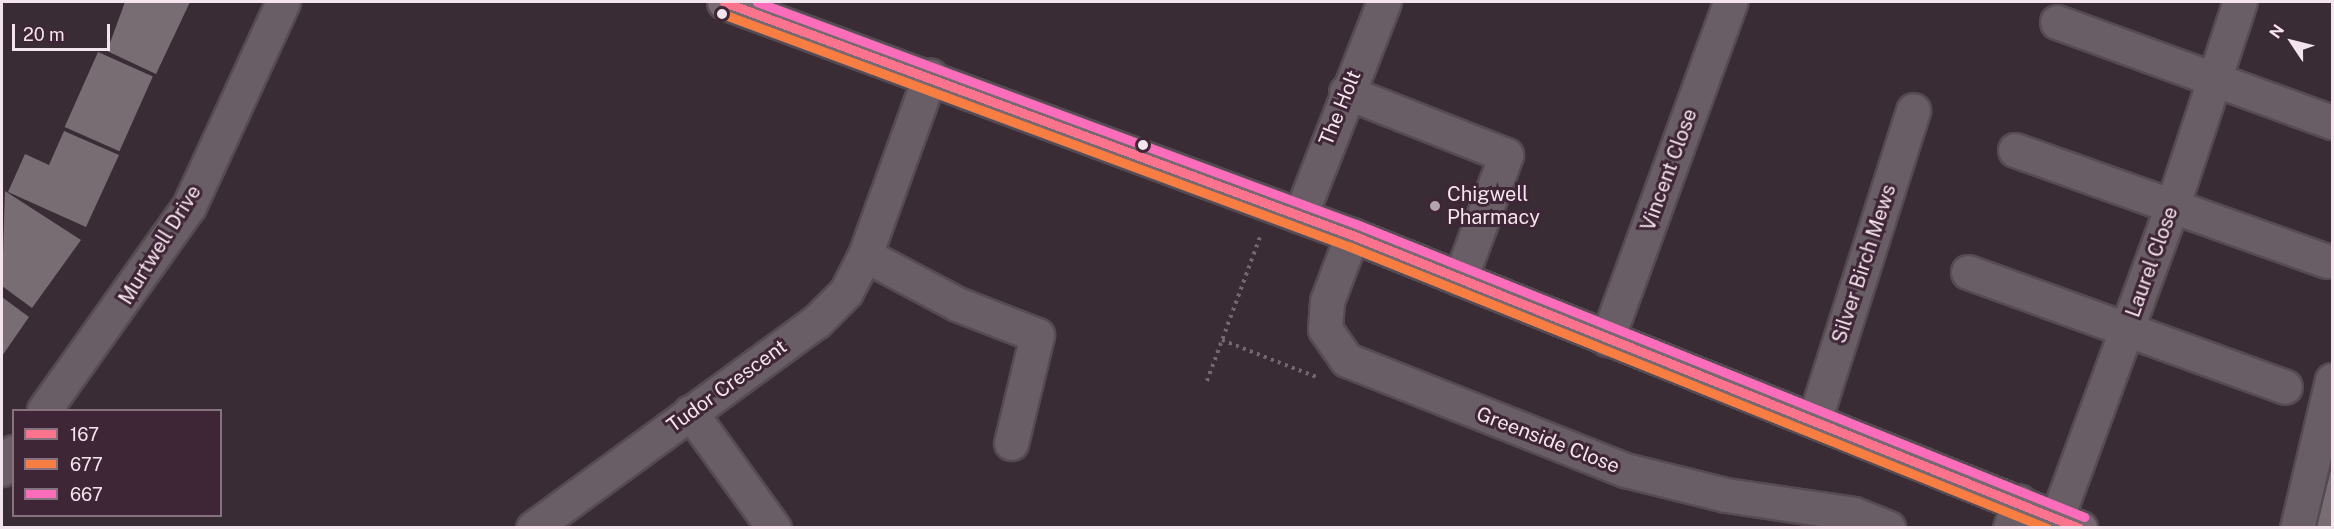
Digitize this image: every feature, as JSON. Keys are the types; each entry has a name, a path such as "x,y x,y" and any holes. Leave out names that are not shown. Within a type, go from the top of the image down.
{"main road":[{"path":"724,2 930,75 1352,235 1607,339 1815,418 2014,514 2068,524"}],"street":[{"name":"Murtwell Drive","path":"45,409 189,206 283,2"},
{"name":"The Holt","path":"1286,211 1346,92 1384,2"},
{"name":"Vincent Close","path":"1607,339 1730,2"},
{"name":"Laurel Close","path":"2068,524 2127,333 2173,204 2240,2"},
{"path":"2057,22 2332,122"},
{"name":"Tudor Crescent","path":"533,528 816,322 846,292 865,255 930,75"},
{"path":"1346,92 1506,155 1460,279"},
{"name":"Silver Birch Mews","path":"1815,418 1912,110"},
{"path":"2015,150 2173,204 2327,261"},
{"name":"Greenside Close","path":"1352,235 1327,301 1325,329 1347,360 1625,470 1726,495 1854,514 1888,528"},
{"path":"865,255 957,304 1037,335 1011,443"},
{"path":"1968,272 2127,333 2285,387"},
{"path":"2297,528 2332,380"},
{"path":"690,412 774,528"},
{"path":"2,469 12,455"}],"path":[{"path":"1207,381 1286,211"}],"building":[{"path":"125,2 190,2 156,74 107,51"},
{"path":"98,52 153,76 119,151 65,127"},
{"path":"64,131 119,155 86,227 8,192 25,154 49,165"},
{"path":"5,191 81,240 32,308 2,286"},
{"path":"2,297 29,317 2,356"},
{"path":"2332,466 2332,528 2316,528"}],"transit line":[{"name":"167","path":"724,2 1352,235 2079,528"},
{"name":"667","path":"757,2 1356,224 2084,517"},
{"name":"677","path":"720,13 1348,246 2047,528"}],"place":[{"name":"Chigwell Pharmacy","path":"1435,206"}]}
